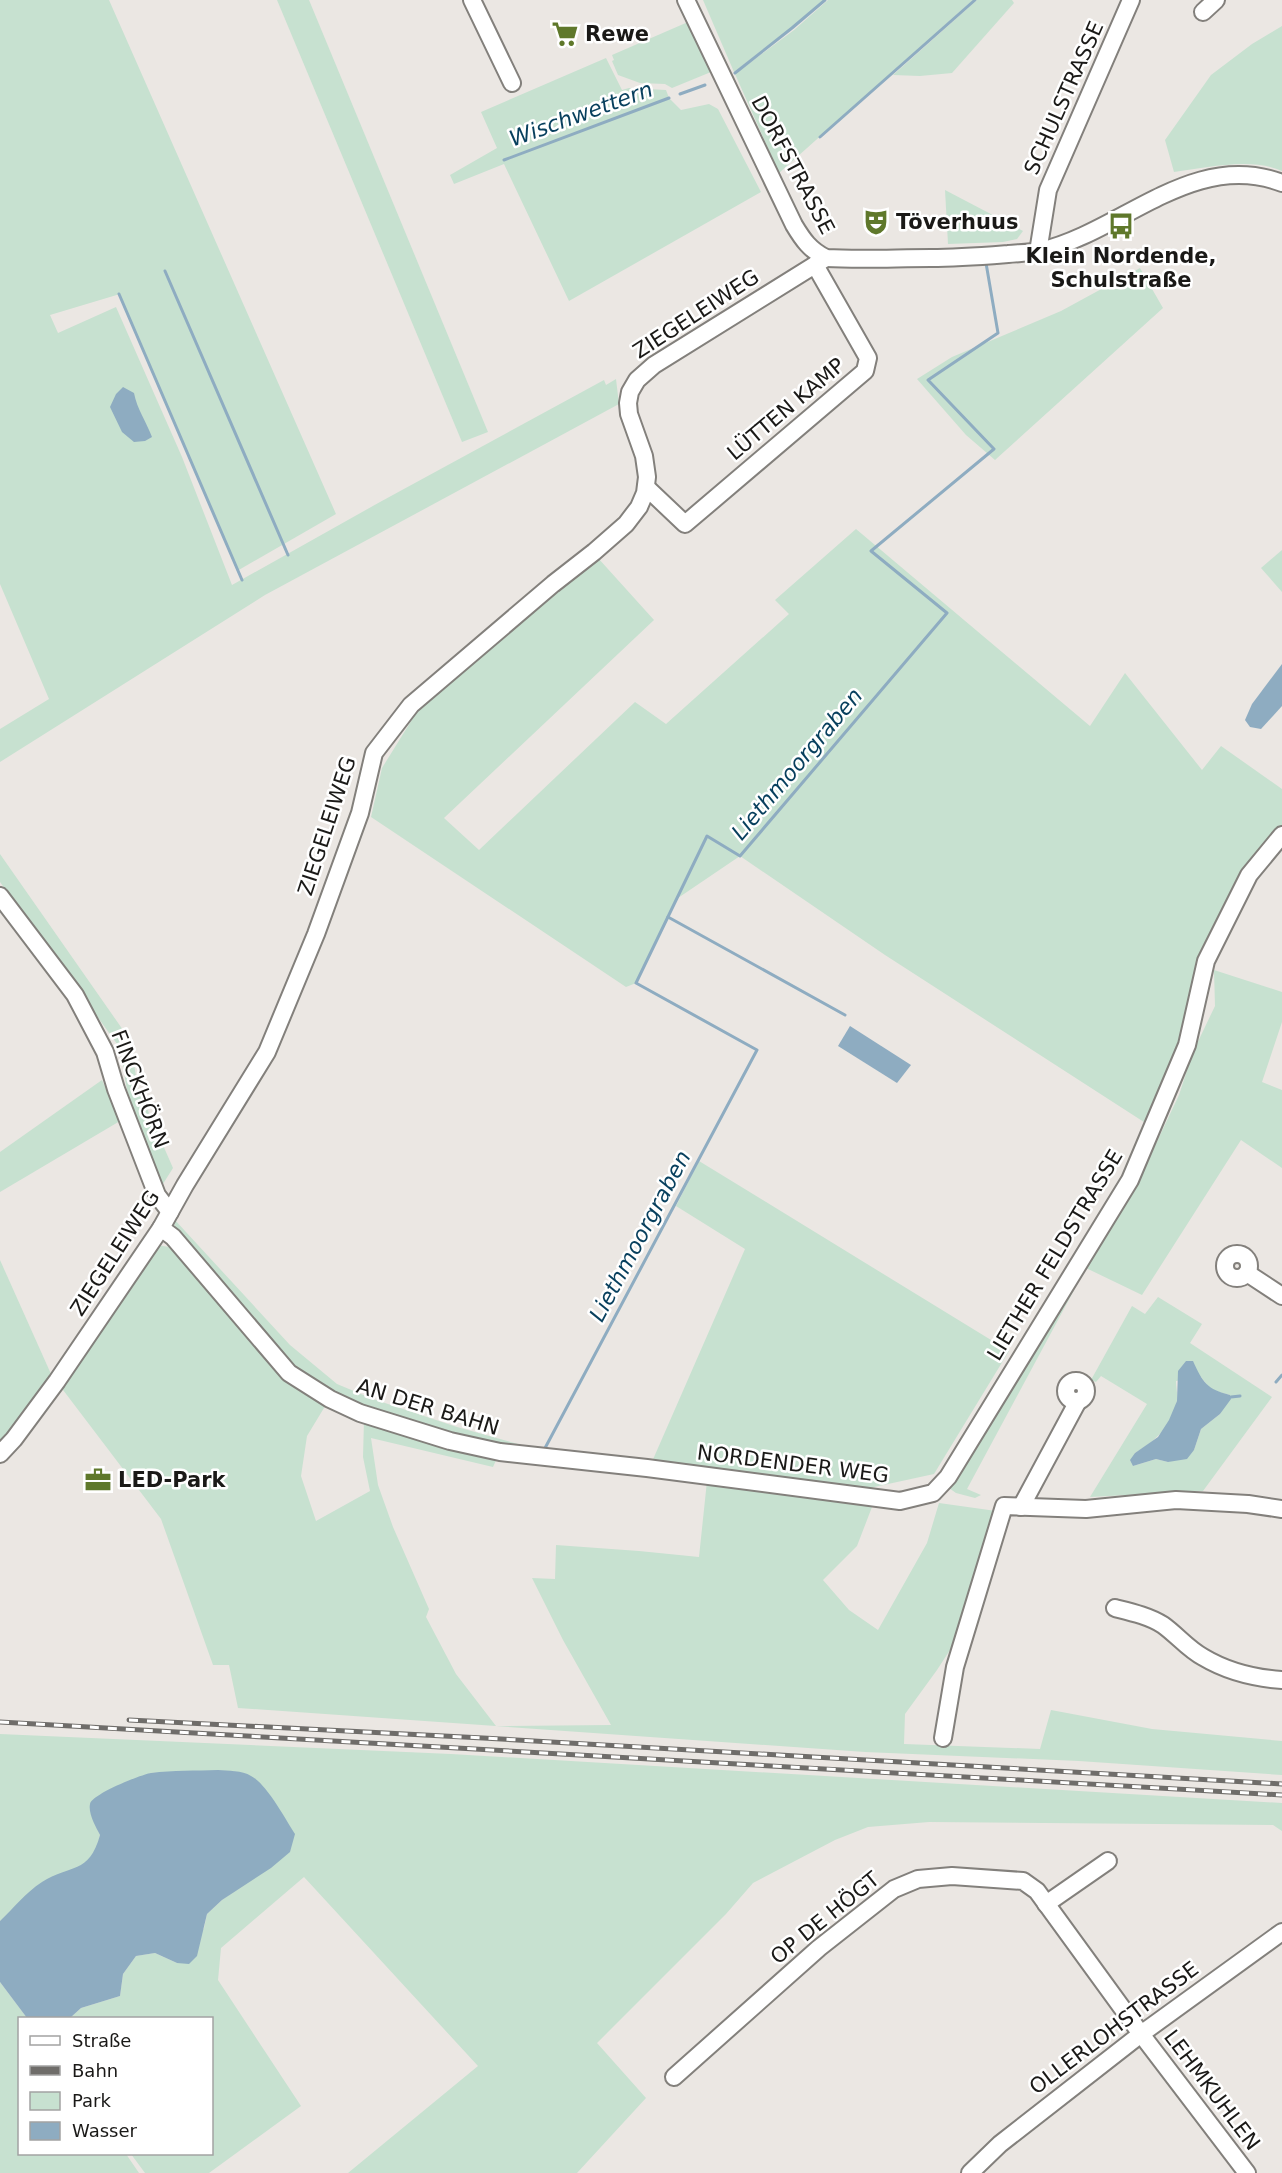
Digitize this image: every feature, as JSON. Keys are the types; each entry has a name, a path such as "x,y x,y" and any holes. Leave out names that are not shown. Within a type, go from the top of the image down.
{"street":[{"path":"472,0 512,83"},
{"name":"DORFSTRASSE","path":"686,0 794,225 821,262 972,257 1038,252 1100,228 1183,186 1202,179 1228,174 1271,178 1282,183"},
{"name":"SCHULSTRASSE","path":"1038,252 1048,190 1131,0"},
{"path":"1203,12 1216,0"},
{"name":"ZIEGELEIWEG","path":"0,1454 14,1439 57,1381 161,1228 267,1052 316,933 360,813 374,753 411,705 626,524 639,507 647,477 644,456 629,414 628,403 630,392 637,380 654,365 821,262"},
{"name":"LÜTTEN KAMP","path":"646,487 685,524 866,371 868,358 821,262"},
{"name":"LIETHER FELDSTRASSE","path":"933,1493 948,1477 1130,1180 1186,1045 1206,961 1249,875 1282,834"},
{"name":"FINCKHÖRN","path":"0,896 75,995 105,1052 116,1089 157,1195 170,1212"},
{"name":"AN DER BAHN","path":"161,1228 173,1237 289,1373 330,1399 360,1413 450,1441 500,1452 647,1468"},
{"path":"1247,1273 1282,1296"},
{"path":"1022,1507 1078,1401"},
{"name":"NORDENDER WEG","path":"647,1468 900,1501 933,1493"},
{"path":"943,1738 955,1667 1004,1506 1086,1509 1186,1500 1248,1504 1282,1509"},
{"path":"1115,1608 1144,1616 1161,1624 1200,1656 1226,1669 1243,1675 1282,1680"},
{"path":"1046,1904 1108,1861"},
{"name":"OP DE HÖGT","path":"674,2077 819,1948 894,1889 918,1879 952,1876 1023,1881 1037,1891 1141,2034"},
{"name":"OLLERLOHSTRASSE","path":"957,2173 977,2171 1000,2144 1141,2034 1282,1932"},
{"name":"LEHMKUHLEN","path":"1141,2034 1247,2173"}],"green space":[{"path":"0,0 109,0 336,514 237,571 120,294 50,315 58,333 116,307 182,457 232,585 604,380 606,385 616,379 619,404 265,595 0,762 0,729 49,699 0,584"},
{"path":"277,0 309,0 488,432 462,442"},
{"path":"703,0 824,0 734,72"},
{"path":"828,0 973,0 779,173 735,74 794,30"},
{"path":"977,0 1012,0 1014,3 952,73 920,76 893,75"},
{"path":"688,22 711,72 672,88 665,84 640,83 618,75 612,55"},
{"path":"1282,26 1282,171 1242,164 1174,172 1165,140 1211,75 1252,44"},
{"path":"606,58 622,90 629,88 666,90 669,98 681,110 709,104 718,109 761,192 569,301 504,164 454,184 450,175 497,148 481,112"},
{"path":"945,190 1023,231 1017,239 1003,242 948,244"},
{"path":"1140,268 1163,308 995,460 966,435 917,379 952,357 1061,311"},
{"path":"856,529 1090,726 1125,673 1202,770 1221,746 1282,789 1282,827 1273,836 1201,956 1175,1055 1147,1124 885,955 740,856 678,898 636,983 626,987 371,817 382,768 418,710 598,558 654,620 444,818 479,850 635,702 666,724 789,614 775,600"},
{"path":"1282,550 1282,592 1261,568"},
{"path":"0,854 130,1040 138,1088 173,1168 161,1187 127,1090 120,1048 0,882"},
{"path":"1214,970 1282,992 1282,1022 1262,1082 1282,1090 1282,1168 1241,1140 1142,1295 1086,1268 967,1489 981,1495 975,1498 956,1493 949,1488 1109,1223 1113,1225 1121,1213 1117,1209 1135,1184 1152,1152 1179,1095 1193,1052 1215,1006"},
{"path":"102,1080 120,1121 0,1192 0,1152"},
{"path":"699,1161 1009,1351 934,1474 865,1489 651,1464 745,1249 676,1206"},
{"path":"174,1219 290,1345 337,1384 373,1399 457,1427 543,1451 450,1441 333,1393 296,1370 175,1232"},
{"path":"157,1245 175,1248 327,1403 307,1436 301,1476 316,1521 370,1491 363,1457 364,1420 497,1458 493,1467 371,1438 378,1485 393,1527 429,1609 426,1617 456,1674 496,1726 611,1725 563,1640 532,1578 555,1579 556,1545 699,1557 707,1481 872,1507 857,1546 823,1580 849,1610 878,1630 927,1543 939,1503 996,1511 961,1633 905,1714 904,1744 1040,1749 1051,1710 1152,1729 1282,1741 1282,1775 1079,1761 865,1752 238,1708 229,1665 213,1665 161,1519 60,1386"},
{"path":"0,1260 51,1374 0,1445"},
{"path":"1158,1297 1202,1324 1190,1343 1272,1397 1203,1491 1090,1497 1147,1404 1101,1376 1096,1382 1091,1380 1132,1306 1145,1314","holes":["1201,1377 1211,1390 1230,1395 1220,1414 1201,1429 1194,1450 1168,1462 1156,1459 1133,1466 1135,1453 1156,1438 1172,1417 1177,1401 1176,1381"]},
{"path":"0,1734 451,1754 1282,1803 1282,1831 1273,1825 929,1822 868,1827 835,1840 753,1883 726,1914 597,2043 646,2098 577,2173 348,2173 478,2066 304,1877 221,1948 218,1980 301,2106 209,2173 145,2173 132,2155 213,2155 213,2017 71,2017 81,2008 120,1996 123,1974 136,1956 155,1953 177,1963 204,1928 207,1914 239,1888 234,1771 150,1773 92,1816 100,1835 97,1847 89,1860 0,1921"},
{"path":"0,1982 26,2017 18,2017 18,2155 127,2155 139,2173 0,2173"}],"water":[{"path":"123,387 134,393 150,431 152,437 145,441 134,442 122,432 110,407 116,394"},
{"path":"1282,664 1282,706 1261,729 1250,727 1245,720 1252,704"},
{"path":"850,1026 911,1065 897,1083 838,1046"},
{"path":"1186,1361 1193,1361 1207,1384 1230,1395 1231,1399 1220,1414 1201,1429 1194,1450 1187,1459 1168,1462 1156,1459 1133,1466 1130,1460 1135,1453 1158,1437 1169,1420 1177,1401 1178,1371"},
{"path":"235,1771 257,1780 275,1802 295,1834 290,1852 271,1868 222,1900 207,1914 197,1956 189,1964 177,1963 155,1953 136,1956 123,1974 120,1996 81,2008 71,2017 26,2017 0,1982 0,1921 36,1886 52,1876 77,1867 90,1857 100,1835 90,1812 90,1804 93,1800 137,1777 151,1773"}],"waterway":[{"name":"Wischwettern","path":"735,73 825,0"},
{"name":"Liethmoorgraben","path":"820,137 975,0"},
{"name":"Wischwettern","path":"680,94 705,85"},
{"name":"Wischwettern","path":"504,160 669,98"},
{"name":"Liethmoorgraben","path":"544,1450 757,1050 636,983 707,836 740,856 947,613 871,551 994,449 928,380 998,333 986,263"},
{"path":"165,271 288,555"},
{"path":"119,294 242,580"},
{"path":"668,917 845,1015"},
{"path":"1276,1382 1282,1375"},
{"path":"1231,1397 1240,1396"}],"railway":[{"path":"129,1720 1282,1784"},
{"path":"0,1722 1282,1795"}],"place":[{"name":"Rewe","path":"565,34"},
{"name":"Töverhuus","path":"876,222"},
{"name":"Klein Nordende, Schulstraße","path":"1121,226"},
{"name":"LED-Park","path":"98,1480"}]}
